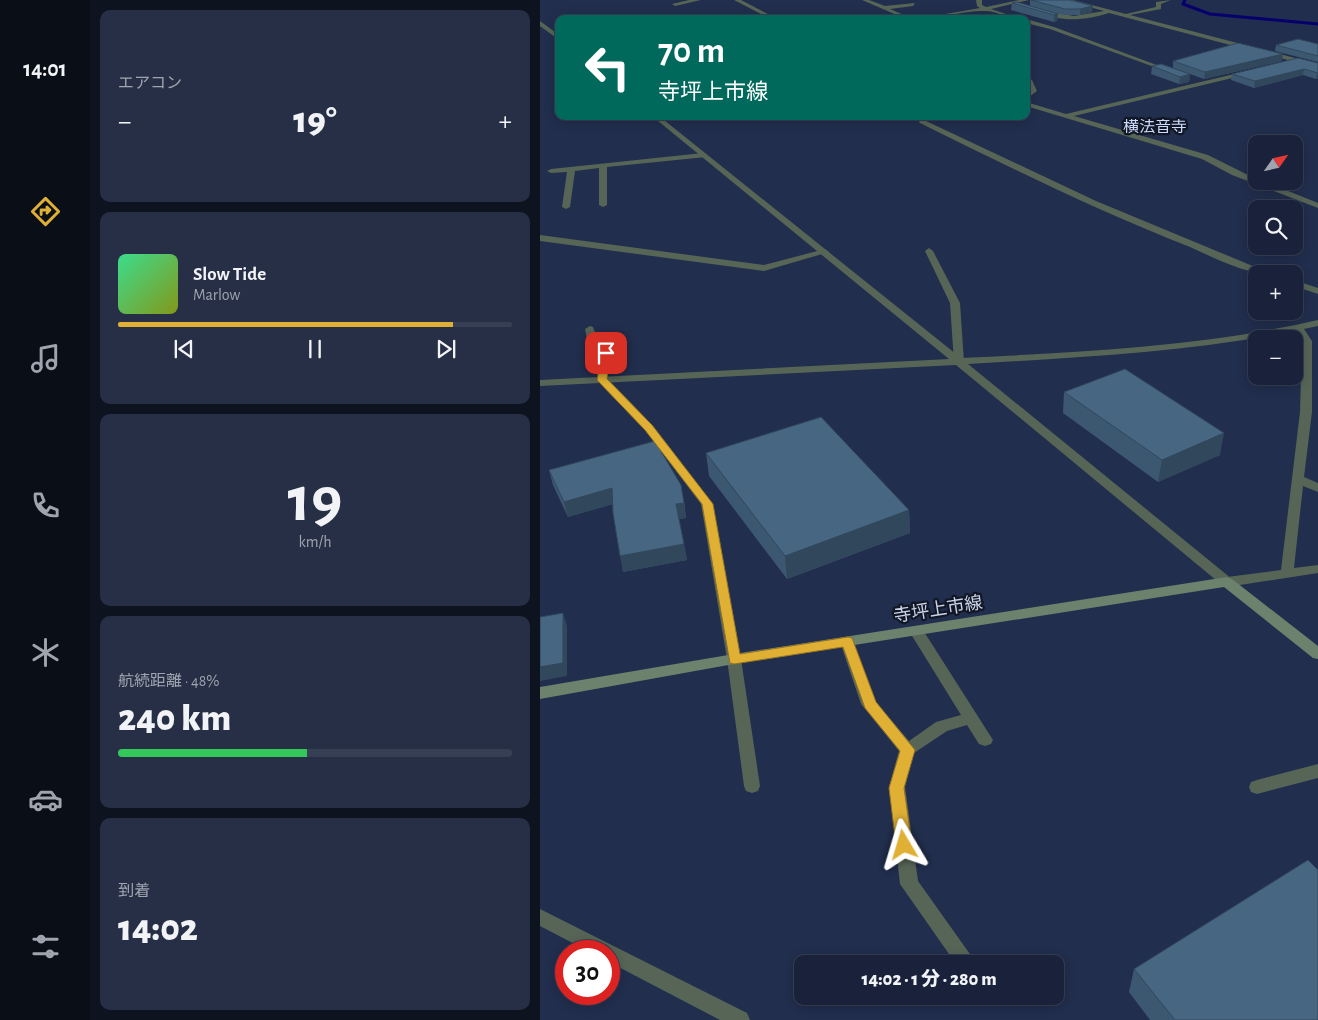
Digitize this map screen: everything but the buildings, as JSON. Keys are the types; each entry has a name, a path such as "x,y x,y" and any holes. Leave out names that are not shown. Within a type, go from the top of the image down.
{"main road":[{"name":"寺坪上市線","path":"540,693 734,659 1227,582"},
{"path":"1227,582 1318,654"}],"street":[{"path":"675,4 698,0"},
{"path":"737,0 764,14"},
{"path":"865,0 901,15"},
{"path":"979,0 980,6 985,9 1005,15"},
{"path":"945,15 1026,0"},
{"path":"1067,0 1318,66"},
{"path":"1124,15 1159,8 1158,2 1168,0"},
{"path":"884,8 914,4"},
{"path":"1011,4 1028,9"},
{"path":"1038,11 1064,18 1080,18 1112,12"},
{"path":"1070,24 1112,12"},
{"path":"1030,22 1052,28 1176,73"},
{"path":"540,23 555,35"},
{"path":"1052,28 1061,26"},
{"path":"1280,65 1318,57"},
{"path":"1067,115 1251,72"},
{"path":"1194,80 1203,83"},
{"path":"1030,81 1034,91 1030,94"},
{"path":"1030,105 1205,156 1235,174 1318,206"},
{"path":"660,120 825,252 1227,582 1318,569"},
{"path":"924,120 922,122 1034,177 1248,267"},
{"path":"551,171 703,155"},
{"path":"603,166 603,205"},
{"path":"566,207 571,169"},
{"path":"1309,202 1318,199"},
{"path":"540,238 764,268 825,252"},
{"path":"929,251 955,303 959,362"},
{"path":"1303,286 1318,291"},
{"path":"540,383 959,362 1185,346 1258,336 1318,323"},
{"path":"1287,573 1306,412 1307,341 1300,328"},
{"path":"590,329 592,339 606,353 602,380"},
{"path":"602,380 649,428 708,504 734,659 752,786"},
{"path":"1298,479 1318,488"},
{"path":"916,631 985,740"},
{"path":"848,642 870,704 907,750"},
{"path":"961,955 909,884 896,788 907,750 942,726 971,718"},
{"path":"1258,787 1318,771"},
{"path":"540,917 585,940"},
{"path":"620,958 740,1020"}],"waterway":[{"path":"1185,0 1183,4 1210,14 1318,24"}],"district":[{"name":"横法音寺","path":"1155,126"}],"route":[{"path":"606,353 602,380 649,428 708,504 734,659 848,642 870,704 907,750 896,788 904,845"}]}
